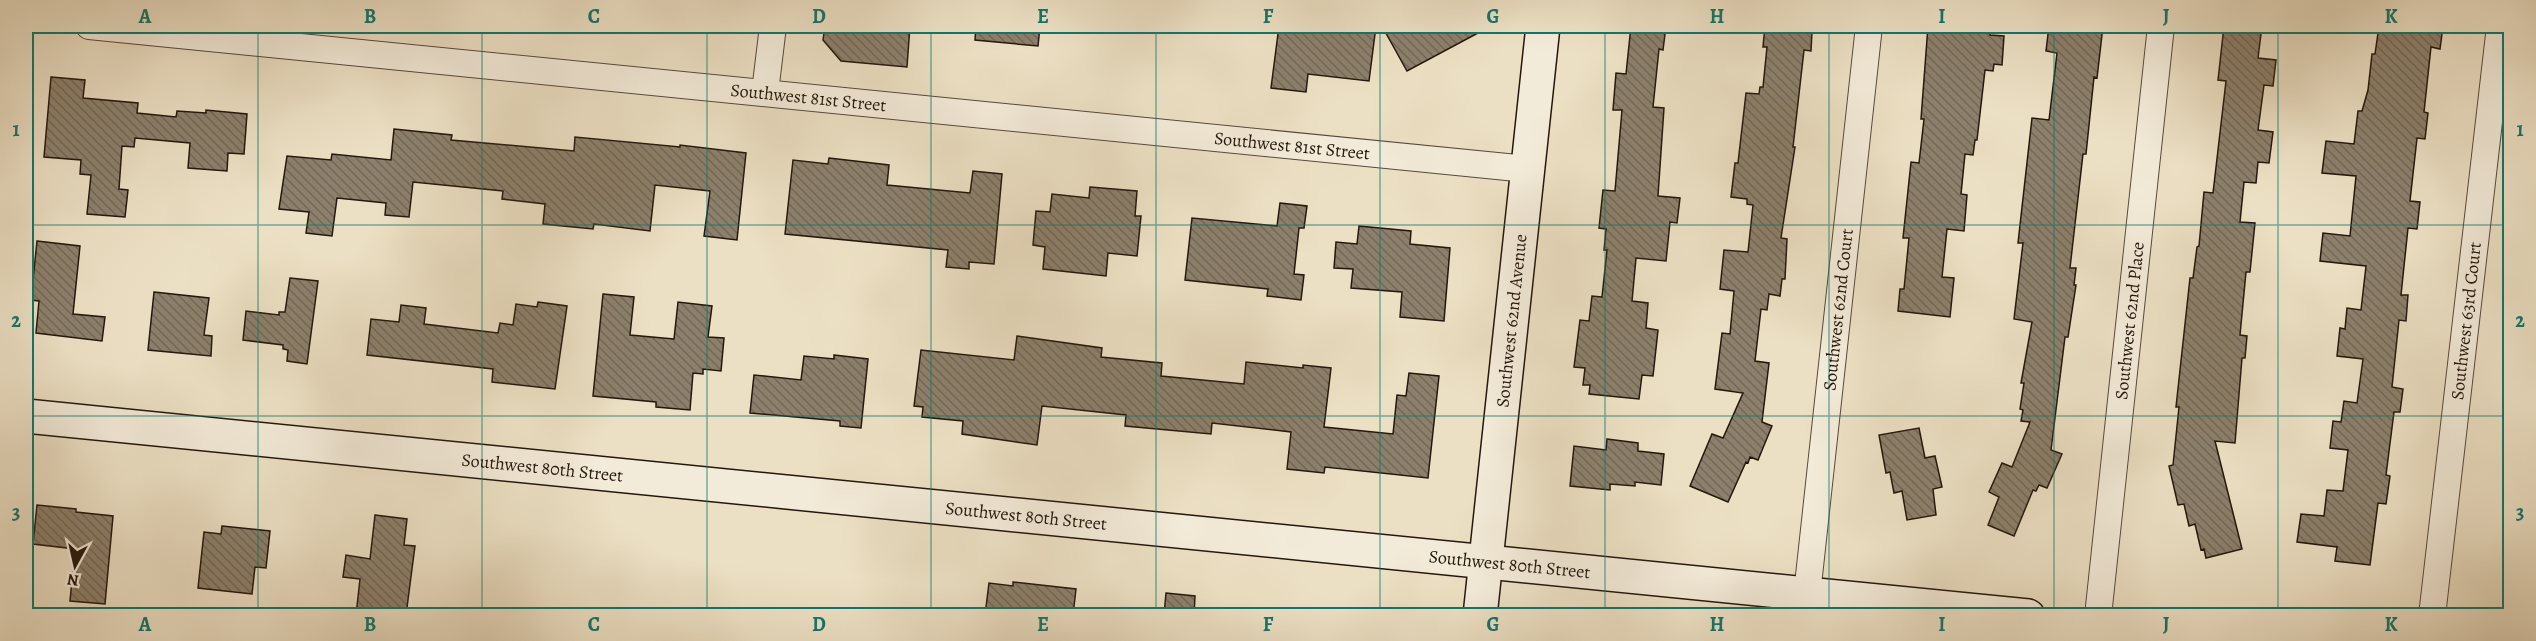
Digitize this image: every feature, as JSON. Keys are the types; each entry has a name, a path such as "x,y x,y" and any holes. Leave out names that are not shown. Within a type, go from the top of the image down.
{"street":[{"name":"Southwest 81st Street","path":"89,26 1527,170"},
{"path":"765,92 773,26"},
{"name":"Southwest 62nd Avenue","path":"1480,615 1543,26"},
{"name":"Southwest 62nd Court","path":"1807,594 1869,26"},
{"name":"Southwest 62nd Place","path":"2098,615 2161,26"},
{"name":"Southwest 63rd Court","path":"2432,615 2500,26"},
{"name":"Southwest 80th Street","path":"26,416 2028,615"}],"building":[{"path":"825,26 910,26 907,67 841,61 823,40"},
{"path":"976,26 1040,26 1038,46 975,40"},
{"path":"1279,26 1376,26 1369,81 1308,74 1306,92 1271,88"},
{"path":"1382,26 1491,26 1407,71"},
{"path":"1631,26 1666,26 1663,50 1659,49 1653,107 1664,108 1658,196 1680,198 1677,223 1670,222 1666,261 1636,258 1632,301 1648,303 1646,328 1658,330 1653,376 1642,375 1639,399 1589,394 1590,385 1583,385 1585,368 1574,367 1580,320 1589,321 1592,296 1602,297 1607,250 1604,250 1606,229 1599,228 1603,190 1615,191 1622,110 1613,110 1616,73 1626,74"},
{"path":"1765,26 1810,26 1811,51 1804,50 1793,147 1795,147 1781,238 1787,239 1785,279 1782,279 1780,296 1769,294 1767,310 1761,309 1755,361 1769,363 1762,422 1772,426 1758,460 1750,457 1748,463 1746,462 1728,502 1690,486 1712,434 1723,438 1743,393 1715,389 1722,333 1730,334 1734,291 1720,289 1724,250 1748,252 1753,205 1747,204 1747,199 1731,197 1735,163 1738,163 1746,93 1759,94 1760,87 1763,87 1767,47 1763,47"},
{"path":"1928,26 1991,26 1990,35 2004,36 2002,65 1994,64 1993,71 1985,70 1977,140 1975,140 1973,155 1965,154 1961,194 1967,195 1964,231 1947,229 1942,277 1954,278 1950,317 1898,311 1900,289 1904,289 1909,238 1903,238 1911,162 1919,163 1924,119 1921,119"},
{"path":"2049,26 2103,26 2097,78 2094,77 2086,154 2083,154 2070,268 2076,268 2074,285 2076,285 2068,337 2065,337 2051,450 2062,454 2047,488 2039,485 2036,491 2033,490 2014,536 1988,525 1999,497 1989,492 2002,463 2012,467 2030,422 2021,421 2023,410 2020,409 2024,383 2021,383 2032,322 2014,319 2023,243 2018,243 2032,118 2049,120 2057,53 2046,51"},
{"path":"2224,26 2262,26 2258,58 2276,60 2273,86 2264,85 2258,130 2273,132 2269,163 2258,162 2256,183 2244,182 2240,222 2255,223 2250,272 2246,272 2240,335 2247,336 2245,358 2242,358 2235,443 2215,441 2242,549 2206,558 2204,549 2201,550 2195,524 2189,526 2184,504 2178,505 2169,466 2173,465 2179,407 2176,407 2190,278 2193,278 2199,246 2204,192 2213,193 2226,81 2218,80"},
{"path":"2379,26 2443,26 2440,49 2431,47 2424,112 2428,113 2425,139 2417,138 2410,201 2420,202 2417,229 2408,228 2401,295 2408,295 2406,321 2399,320 2392,387 2403,389 2400,412 2394,412 2386,475 2390,476 2386,504 2378,503 2370,565 2335,561 2337,547 2297,542 2301,514 2324,516 2327,490 2343,491 2348,450 2330,448 2333,421 2341,422 2344,401 2357,403 2363,359 2337,356 2340,328 2345,329 2347,308 2361,310 2366,266 2320,261 2323,233 2350,236 2356,176 2322,173 2326,141 2354,144 2358,111 2362,111 2368,90 2372,54 2375,54"},
{"path":"51,77 85,80 83,98 138,103 137,113 176,117 177,111 206,113 206,110 247,114 244,154 228,153 227,171 188,168 190,143 135,138 134,147 122,146 119,189 128,190 125,217 87,214 91,175 80,174 81,160 44,157"},
{"path":"394,129 452,135 451,140 574,151 575,137 680,147 680,145 746,153 737,240 704,236 710,191 655,185 650,231 594,224 593,229 543,224 545,204 502,199 503,191 413,182 409,217 385,215 386,203 337,198 332,236 306,233 309,212 279,209 287,156 331,160 332,154 391,160"},
{"path":"829,158 889,165 887,185 970,193 973,171 1002,174 994,264 969,262 969,269 946,267 948,250 785,234 793,160 828,164"},
{"path":"1090,187 1137,191 1135,216 1141,216 1137,256 1108,253 1106,276 1043,269 1045,247 1033,245 1036,211 1050,212 1052,194 1089,198"},
{"path":"1280,203 1307,206 1304,228 1299,228 1294,274 1304,275 1301,300 1267,296 1268,289 1185,280 1192,218 1277,226"},
{"path":"1359,226 1411,231 1410,244 1450,248 1444,321 1400,317 1402,292 1351,288 1353,269 1334,268 1336,242 1357,244"},
{"path":"37,241 80,246 73,314 105,317 102,341 36,333 39,301 31,300"},
{"path":"290,278 318,281 307,364 287,361 288,350 283,349 283,345 243,340 246,311 279,315 279,312 285,312"},
{"path":"154,292 209,298 204,335 212,336 211,356 148,350"},
{"path":"603,294 634,297 630,335 674,339 678,302 712,306 708,337 724,338 721,371 703,369 703,374 693,373 690,410 656,407 656,402 593,396"},
{"path":"538,302 567,306 555,389 492,382 493,369 367,355 371,319 399,322 401,305 426,308 424,324 498,333 500,323 513,325 516,304 537,307"},
{"path":"1017,336 1102,348 1101,357 1162,363 1161,376 1244,384 1246,362 1303,368 1303,365 1331,368 1324,427 1393,434 1397,395 1406,396 1409,373 1439,376 1428,478 1325,467 1324,473 1287,469 1291,432 1212,423 1211,434 1125,426 1126,415 1042,406 1037,445 962,434 963,421 922,417 923,407 914,406 921,350 1014,360"},
{"path":"834,355 868,359 861,428 840,426 840,421 750,413 754,375 801,380 804,356 834,359"},
{"path":"1919,428 1925,458 1935,456 1942,487 1933,489 1936,515 1907,520 1902,491 1894,493 1890,472 1886,473 1879,435"},
{"path":"1607,439 1638,443 1638,451 1664,454 1661,485 1635,482 1635,486 1610,484 1610,490 1570,486 1574,446 1606,450"},
{"path":"37,505 113,516 105,604 70,601 75,549 33,544"},
{"path":"375,515 407,519 404,545 415,546 406,615 356,615 360,579 343,577 346,555 370,559"},
{"path":"222,526 270,531 266,568 255,567 252,594 198,588 204,532 221,534"},
{"path":"1013,582 1076,589 1073,615 985,615 989,583 1013,586"},
{"path":"1166,593 1195,596 1194,615 1164,615"}]}
